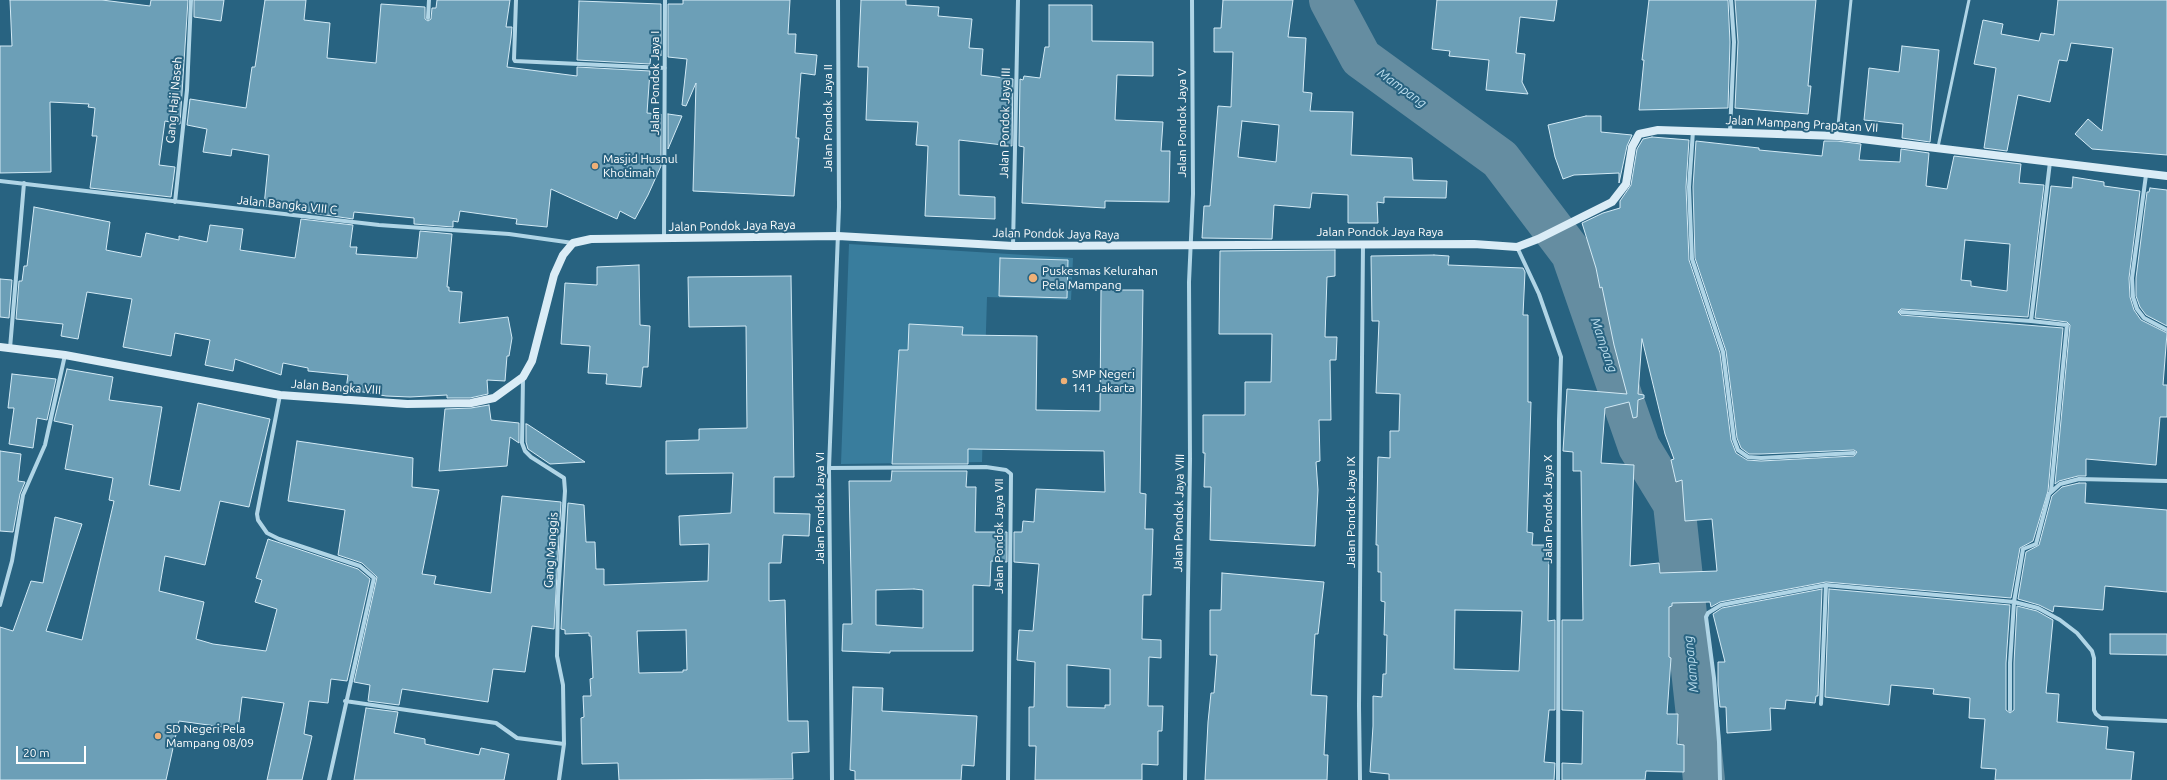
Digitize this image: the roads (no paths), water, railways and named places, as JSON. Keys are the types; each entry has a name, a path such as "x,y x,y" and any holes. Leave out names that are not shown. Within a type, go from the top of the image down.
{"street":[{"name":"Gang Haji Naseh","path":"176,202 187,90 191,0"},
{"path":"428,18 429,0"},
{"path":"516,0 515,61 665,68"},
{"name":"Jalan Pondok Jaya I","path":"664,239 666,0"},
{"name":"Jalan Pondok Jaya II","path":"838,0 838,236"},
{"name":"Jalan Pondok Jaya III","path":"1013,246 1018,0"},
{"name":"Jalan Pondok Jaya V","path":"1191,246 1193,194 1192,0"},
{"path":"1730,132 1734,42 1731,0"},
{"name":"Jalan Mampang Prapatan VII","path":"1538,239 1612,202 1626,184 1632,147 1638,134 1658,130 1837,136 1938,147 2146,175 2167,176"},
{"path":"1693,130 1689,187 1692,259 1723,352 1734,438 1738,450 1748,457 1761,458 1854,453"},
{"path":"2031,321 2050,162"},
{"path":"2146,175 2132,278 2133,297 2137,310 2144,318 2167,330"},
{"name":"Jalan Bangka VIII C","path":"0,181 379,225 509,234 573,243"},
{"path":"10,348 24,183"},
{"name":"Jalan Pondok Jaya Raya","path":"573,243 591,239 613,238 664,239 838,236 1013,246 1474,244 1517,247 1538,239"},
{"name":"Jalan Pondok Jaya VI","path":"832,780 829,468 838,236"},
{"name":"Jalan Bangka VIII","path":"0,348 65,355 280,395 407,404 471,403 494,398 523,377 532,361 554,275 563,255 573,243"},
{"name":"Jalan Pondok Jaya IX","path":"1360,780 1359,706 1362,244"},
{"name":"Jalan Pondok Jaya VIII","path":"1185,780 1191,246"},
{"name":"Jalan Pondok Jaya X","path":"1517,247 1539,294 1561,357 1558,421 1558,780"},
{"path":"1901,312 2067,325 2051,491 2036,544 2023,549 2014,602 2010,663 2010,710"},
{"path":"0,605 12,561 23,495 45,445 65,355"},
{"name":"Gang Manggis","path":"523,377 522,443 525,451 531,457 564,478 565,490 558,596 557,656 563,685 564,744 559,780"},
{"path":"280,395 257,514 258,520 267,533 360,566 374,578 329,780"},
{"name":"Jalan Pondok Jaya VII","path":"829,468 986,467 1006,470 1011,474 1008,780"},
{"path":"2051,491 2060,484 2079,479 2167,481"},
{"path":"1821,704 1826,585"},
{"path":"1720,780 1718,720 1706,617 1708,613 1721,605 1826,585 2014,602 2038,608 2060,620 2084,641 2094,658 2094,710 2096,714 2101,718 2167,721"},
{"path":"346,701 496,723 517,738 564,744"}],"lane":[{"path":"1837,136 1851,0"},
{"path":"1938,147 1970,0"}],"waterway":[{"name":"Mampang","path":"1330,0 1361,58 1500,159 1572,254 1639,447 1674,504 1704,780"}],"place":[{"name":"Masjid Husnul Khotimah","path":"595,166"},
{"name":"Puskesmas Kelurahan Pela Mampang","path":"1033,278"},
{"name":"SMP Negeri 141 Jakarta","path":"1064,381"},
{"name":"SD Negeri Pela Mampang 08/09","path":"158,736"}]}
